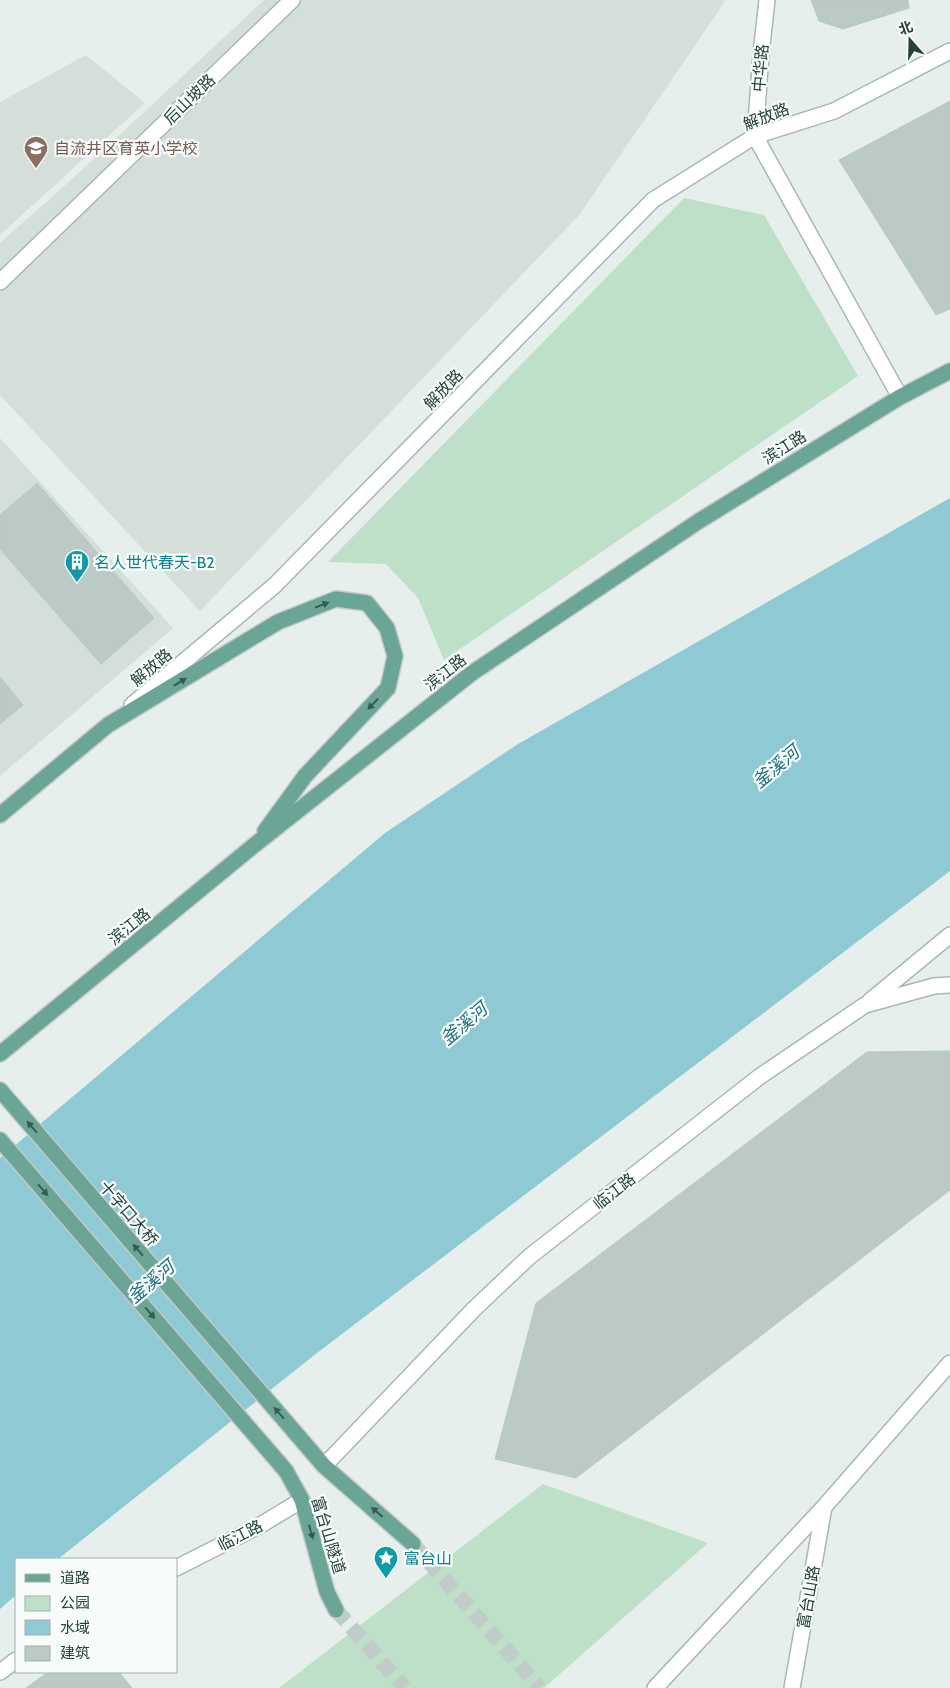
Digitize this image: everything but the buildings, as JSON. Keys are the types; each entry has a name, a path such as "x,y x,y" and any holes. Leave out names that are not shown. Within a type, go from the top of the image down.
{"main road":[{"name":"滨江路","path":"0,1054 252,847 472,673 700,520 900,397 950,371"},
{"path":"108,725 278,622 336,599 367,603 387,628 395,656 388,688 305,776 252,847"},
{"name":"解放路","path":"0,815 108,725"},
{"name":"十字口大桥","path":"0,1090 311,1450"},
{"name":"富台山隧道","path":"0,1140 286,1471 302,1500 327,1592 336,1610"},
{"name":"富台山隧道","path":"311,1450 324,1466 413,1544"}],"street":[{"name":"后山坡路","path":"0,282 292,0"},
{"name":"中华路","path":"755,136 761,54 768,0"},
{"name":"解放路","path":"108,725 275,585 653,200 755,136 834,111 950,51"},
{"path":"755,136 900,397"},
{"path":"865,1005 950,935"},
{"name":"临江路","path":"324,1466 474,1309 529,1257 759,1077 865,1005 934,986 950,985"},
{"path":"655,1688 824,1507 950,1363"},
{"name":"临江路","path":"178,1567 259,1526 302,1500"},
{"name":"富台山路","path":"792,1688 824,1507"},
{"path":"0,1672 15,1661"}],"shaded area":[{"path":"264,0 726,0 580,214 200,611 0,395 0,243 82,170"},
{"name":"自流井区育英小学校","path":"86,55 145,103 0,235 0,102"},
{"path":"0,438 173,628 0,776"}],"green space":[{"path":"684,198 764,215 858,376 444,660 418,598 386,564 328,562"},
{"path":"543,1484 708,1543 544,1688 279,1688"}],"water":[{"name":"釜溪河","path":"950,498 950,871 317,1353 59,1558 15,1558 15,1596 0,1609 0,1158 385,833 518,744"}],"tunnel":[{"path":"413,1544 540,1688"},
{"path":"336,1610 405,1688"}],"place":[{"name":"自流井区育英小学校","path":"36,169"},
{"name":"名人世代春天-B2","path":"77,583"},
{"name":"富台山","path":"386,1579"}]}
